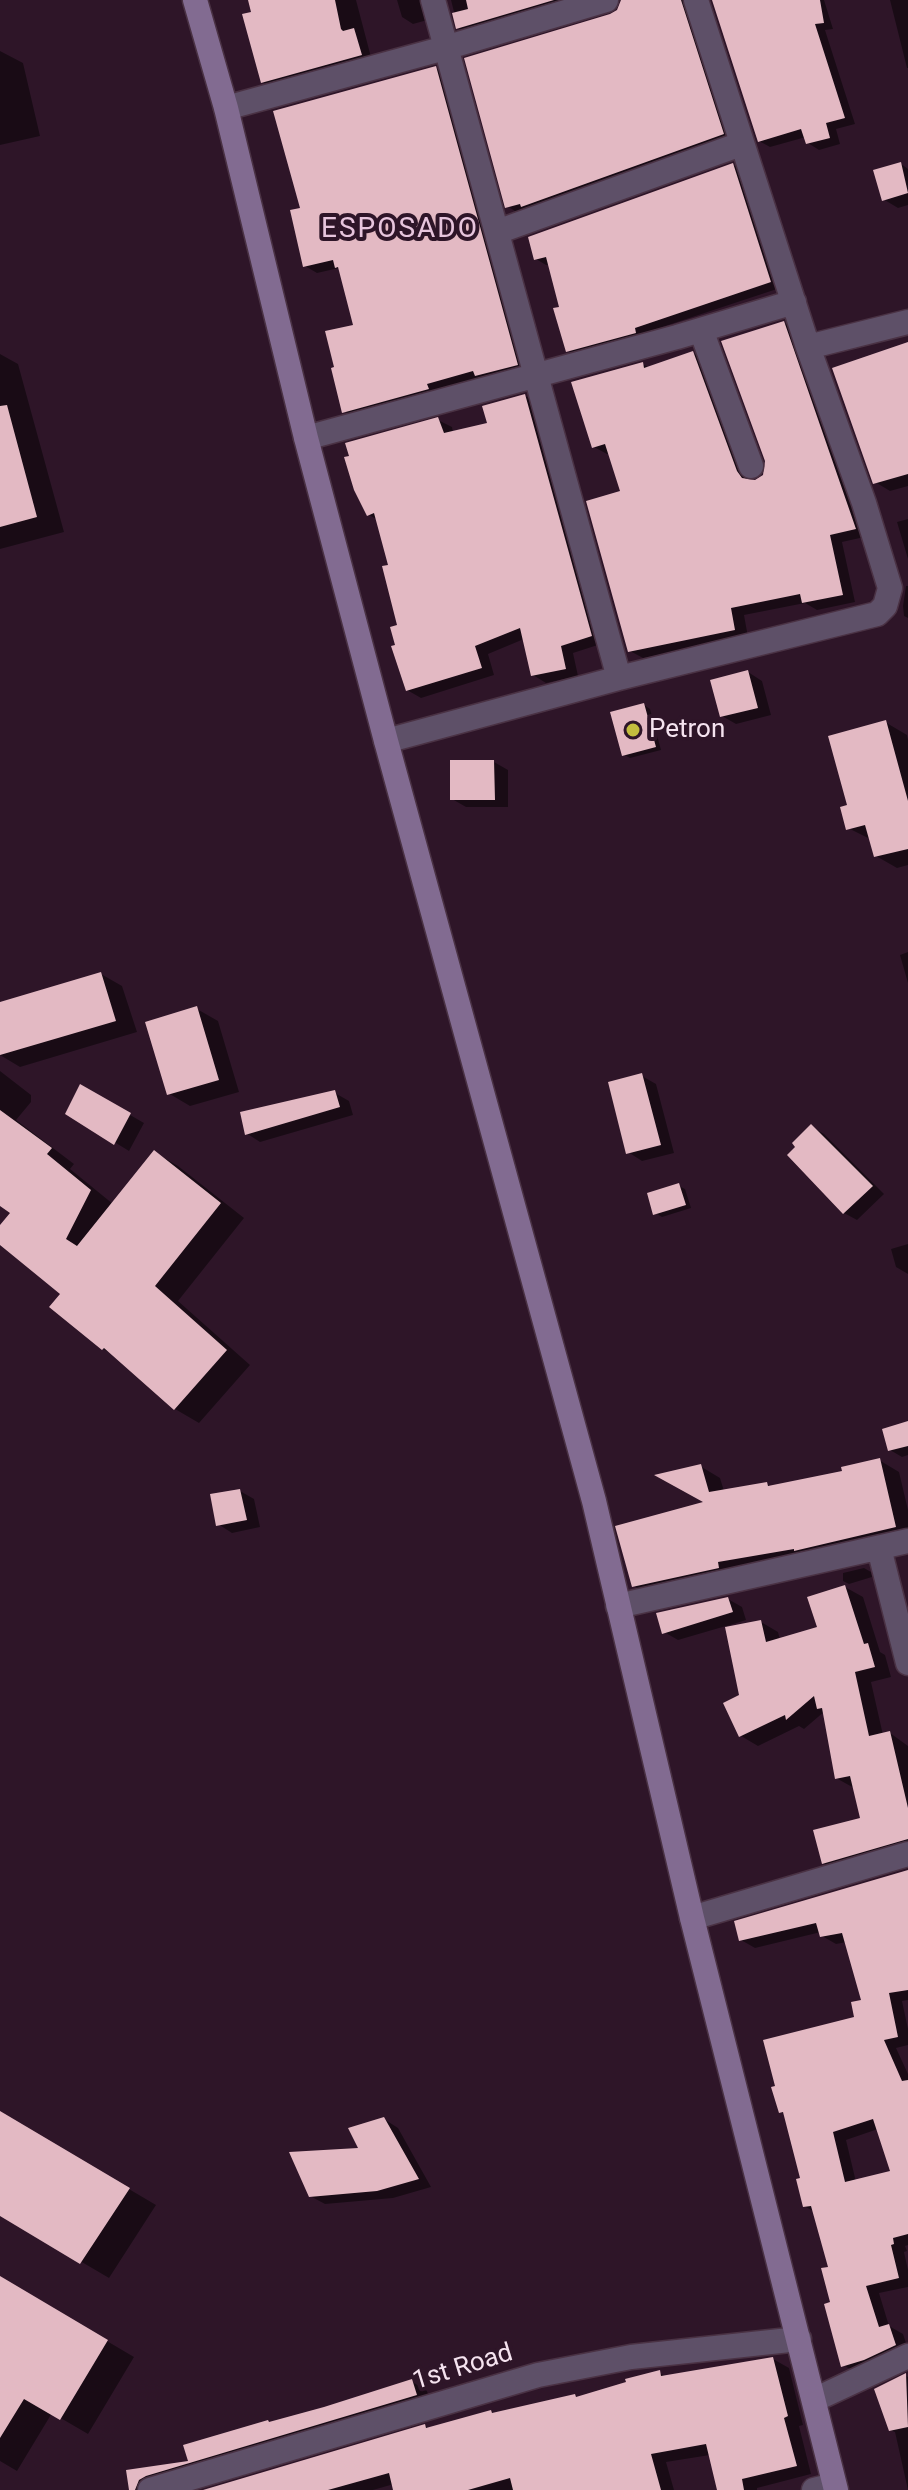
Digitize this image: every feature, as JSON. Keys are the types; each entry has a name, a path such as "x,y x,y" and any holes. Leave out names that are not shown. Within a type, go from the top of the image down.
{"main road":[{"path":"195,0 226,108 306,438 386,741 590,1487 692,1918 814,2400 828,2488"}],"street":[{"path":"433,0 619,678"},
{"path":"226,108 606,0"},
{"path":"386,741 619,678 877,614 885,606 890,588 864,503 808,347 696,0"},
{"path":"497,232 741,144"},
{"path":"306,438 794,302"},
{"path":"808,347 908,322"},
{"path":"701,330 751,466"},
{"path":"618,1606 908,1541"},
{"path":"879,1548 908,1663"},
{"path":"692,1918 908,1854"},
{"name":"1st Road","path":"150,2490 538,2375 631,2357 799,2339"},
{"path":"814,2400 908,2356"}],"building":[{"path":"248,0 335,0 341,29 354,28 362,55 261,83 242,14 251,12"},
{"path":"466,0 554,0 456,29 452,13 468,9"},
{"path":"621,0 681,0 724,134 521,207 520,204 505,208 464,58 610,14 617,10"},
{"path":"712,0 820,0 824,23 815,24 845,118 826,123 830,138 806,144 801,129 758,142"},
{"path":"436,66 518,365 475,376 473,371 427,384 429,389 342,413 325,331 353,325 338,267 335,268 333,260 303,267 290,210 300,208 273,111"},
{"path":"901,162 908,193 882,201 873,170"},
{"path":"733,163 771,282 635,328 636,333 566,352 553,308 559,307 546,257 534,260 528,237"},
{"path":"784,321 856,529 830,535 843,595 802,603 800,594 731,608 735,630 628,652 586,501 620,491 605,444 592,448 571,382 643,362 644,368 693,351 737,471 742,478 755,480 763,475 765,461 721,341"},
{"path":"908,342 908,474 873,484 832,368"},
{"path":"525,394 592,636 561,646 566,669 531,676 520,628 475,646 482,668 406,691 391,646 395,645 390,627 397,625 382,566 388,565 374,513 367,516 354,490 344,457 349,456 345,443 438,417 444,433 487,423 482,406"},
{"path":"7,405 37,517 0,527 0,406"},
{"path":"748,670 758,708 720,717 710,680"},
{"name":"Petron","path":"644,703 656,747 622,756 610,712"},
{"path":"886,720 908,801 908,849 874,857 865,825 846,830 840,807 847,805 828,736"},
{"path":"450,760 494,760 495,800 450,800"},
{"path":"101,972 116,1021 0,1055 0,1002"},
{"path":"197,1006 219,1080 167,1095 145,1022"},
{"path":"642,1073 661,1145 626,1154 608,1082"},
{"path":"80,1084 131,1113 114,1145 65,1114"},
{"path":"335,1090 340,1107 245,1135 240,1112"},
{"path":"0,1110 52,1148 47,1154 91,1190 66,1239 77,1246 154,1150 221,1203 155,1286 227,1350 174,1410 104,1348 102,1350 49,1307 60,1294 0,1245 0,1225 10,1213 0,1206"},
{"path":"811,1124 873,1186 843,1214 787,1155 795,1147 792,1143"},
{"path":"679,1183 686,1205 653,1215 647,1193"},
{"path":"908,1421 908,1446 888,1451 882,1429"},
{"path":"880,1458 896,1527 794,1551 718,1562 719,1568 632,1587 615,1526 703,1502 654,1475 701,1464 709,1492 767,1482 768,1486 842,1471 841,1467"},
{"path":"240,1489 247,1520 216,1526 210,1494"},
{"path":"845,1585 864,1644 868,1643 875,1667 855,1672 869,1736 890,1731 908,1808 908,1839 822,1864 813,1830 860,1818 850,1776 835,1779 822,1708 817,1709 814,1696 786,1720 785,1715 739,1737 723,1703 739,1695 725,1627 761,1620 766,1642 817,1627 807,1597"},
{"path":"728,1597 733,1612 662,1634 656,1613"},
{"path":"908,1870 908,1990 889,1993 898,2037 884,2040 902,2081 908,2080 908,2234 893,2238 894,2244 891,2245 899,2278 866,2286 879,2327 889,2324 896,2345 841,2367 824,2304 830,2302 821,2268 828,2267 811,2206 803,2207 796,2179 800,2178 783,2112 779,2113 771,2087 775,2086 763,2040 854,2017 851,2002 861,2000 842,1933 820,1937 816,1923 739,1941 734,1921","holes":["873,2119 890,2171 845,2182 833,2132"]},
{"path":"0,2111 130,2188 80,2264 0,2216"},
{"path":"384,2117 419,2179 377,2191 309,2197 289,2152 358,2148 348,2128"},
{"path":"0,2276 108,2340 60,2420 24,2399 0,2438"},
{"path":"773,2357 797,2466 742,2479 744,2490 717,2490 706,2444 651,2454 661,2490 513,2490 510,2478 468,2490 393,2490 389,2473 328,2490 203,2490 425,2424 426,2428 491,2410 492,2413 575,2394 576,2397 660,2370 661,2376"},
{"path":"906,2373 908,2427 889,2431 874,2389"},
{"path":"412,2379 417,2395 146,2476 139,2480 135,2490 129,2490 126,2470 188,2461 183,2445 324,2407"}],"place":[{"name":"Petron","path":"633,730"}],"district":[{"name":"ESPOSADO","path":"400,230"}]}
